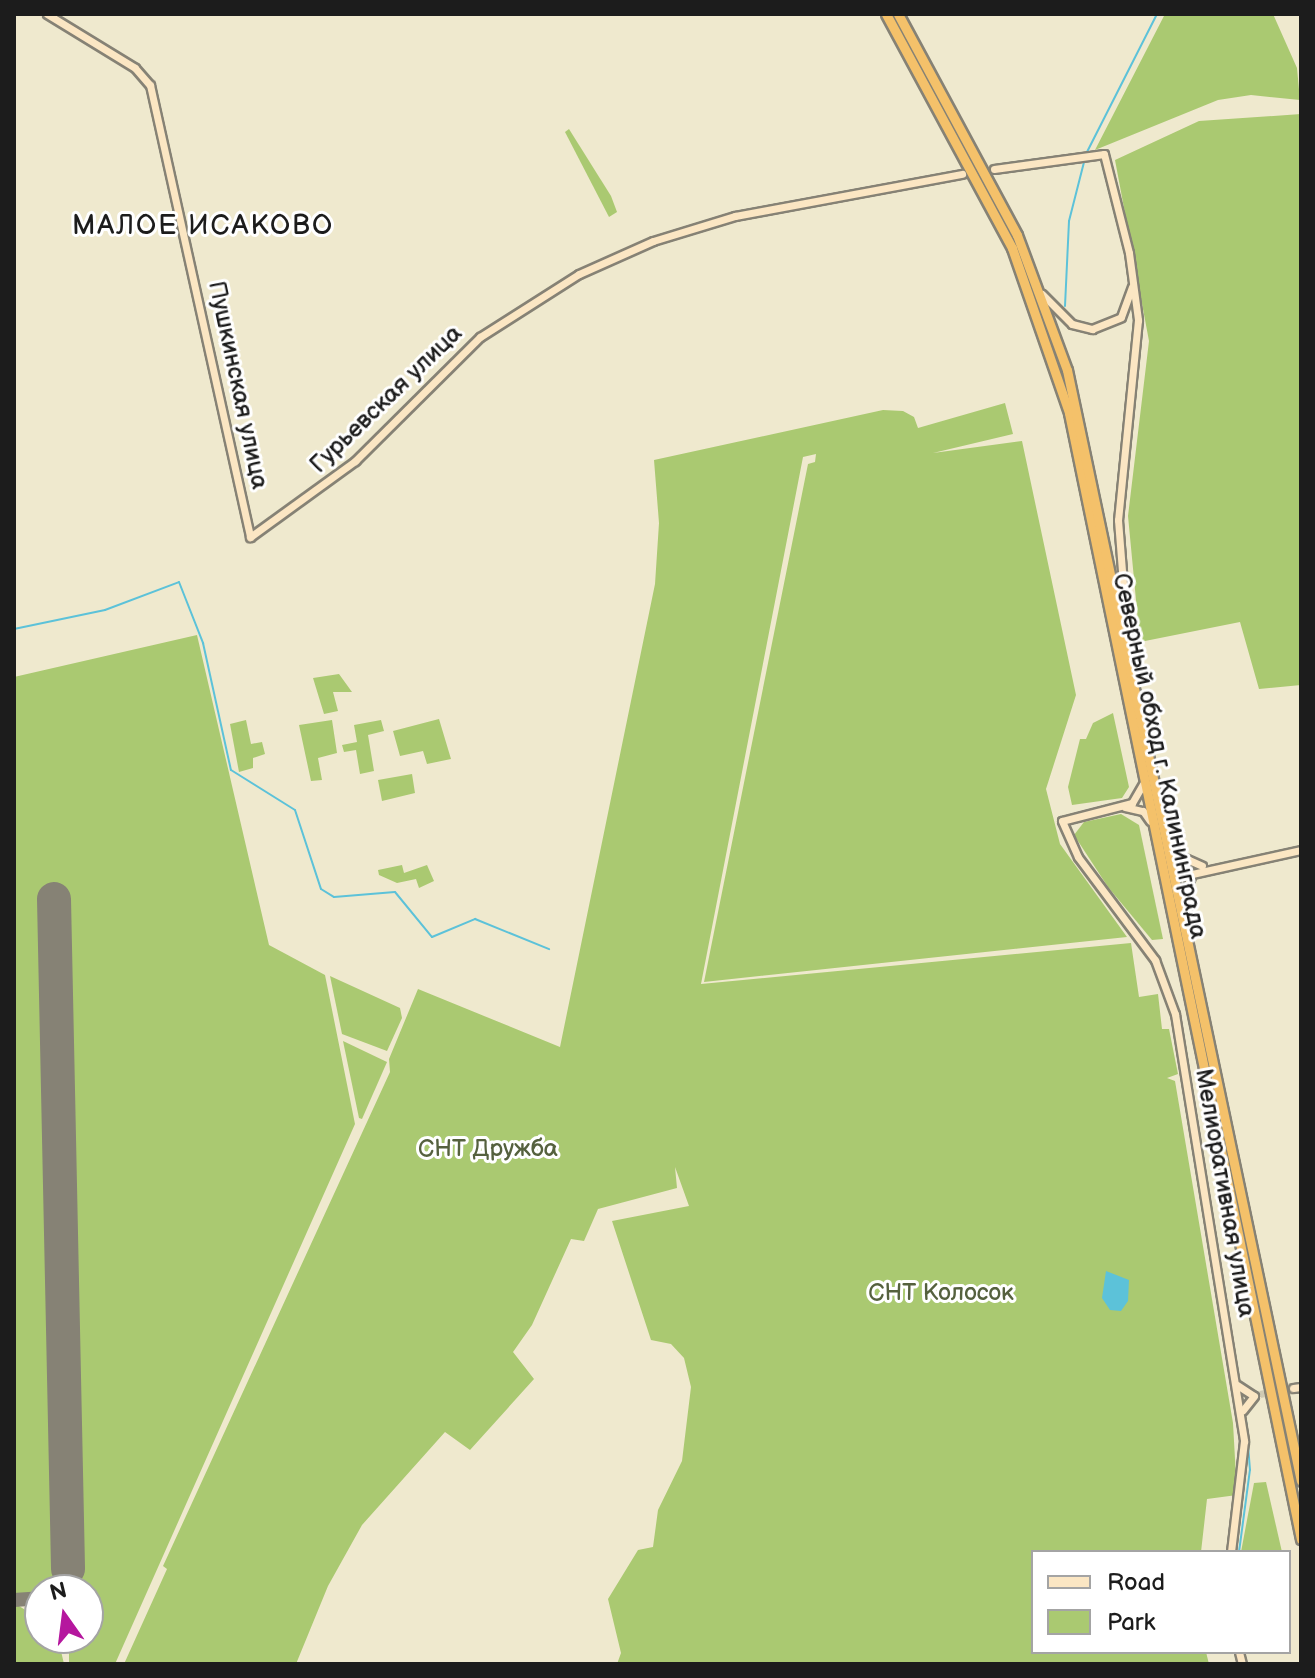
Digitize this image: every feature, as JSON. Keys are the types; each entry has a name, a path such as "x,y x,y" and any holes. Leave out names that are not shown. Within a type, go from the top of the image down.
{"highway":[{"name":"Северный обход г. Калининграда","path":"886,14 996,216 1044,329 1076,443 1301,1539"},
{"name":"Северный обход г. Калининграда","path":"898,14 997,197 1042,294 1076,402 1301,1481"}],"street":[{"name":"Пушкинская улица","path":"47,14 135,68 150,85 250,537"},
{"path":"994,169 1101,154 1134,282 1137,364 1118,520 1127,638"},
{"name":"Гурьевская улица","path":"250,537 355,461 480,337 579,274 653,241 735,216 962,174"},
{"path":"1042,294 1072,324 1098,329 1121,317 1134,282"},
{"path":"1123,806 1142,792 1137,747"},
{"path":"1123,806 1147,815 1161,859"},
{"name":"Мелиоративная улица","path":"1123,806 1076,817 1067,836 1146,945 1169,995 1242,1416 1244,1470 1231,1550"},
{"path":"1163,812 1184,860 1208,866 1301,850"},
{"path":"1189,938 1187,883 1208,866"},
{"path":"1237,1384 1257,1395"},
{"path":"1239,1398 1257,1395"},
{"path":"1242,1416 1257,1395"}],"green space":[{"path":"1165,14 1273,14 1297,68 1300,100 1251,95 1218,100 1095,150"},
{"path":"1301,114 1301,685 1259,689 1240,622 1140,642 1128,516 1149,341 1115,160 1199,121"},
{"path":"569,129 611,196 617,212 609,217 565,132"},
{"path":"1005,403 1013,434 933,453 1022,441 1076,695 1046,789 1060,844 1127,937 704,982 808,464 815,462 816,454 803,457 701,984 1131,943 1139,997 1158,994 1162,1029 1169,1029 1178,1074 1167,1078 1175,1081 1233,1423 1237,1495 1207,1499 1201,1550 1031,1550 1031,1654 1206,1654 1209,1664 617,1664 621,1653 608,1599 638,1550 653,1547 658,1510 682,1461 691,1387 684,1358 671,1344 651,1340 612,1221 689,1206 675,1167 677,1188 598,1209 584,1241 571,1239 532,1325 513,1352 534,1379 470,1450 445,1432 362,1525 328,1586 296,1664 124,1664 167,1569 163,1566 390,1072 389,1059 418,989 560,1047 655,584 659,523 654,460 883,410 903,411 914,417 918,428"},
{"path":"197,635 269,945 325,975 355,1124 115,1664 69,1664 69,1654 104,1654 104,1574 68,1574 59,897 50,898 62,1563 60,1574 24,1574 24,1598 14,1596 14,677"},
{"path":"339,674 352,692 333,692 338,711 324,714 313,678"},
{"path":"1113,713 1129,787 1122,798 1072,805 1068,787 1080,739 1086,739 1093,723"},
{"path":"439,719 451,759 427,764 423,751 400,756 393,731"},
{"path":"246,720 251,744 262,742 265,754 253,758 253,768 239,772 230,724"},
{"path":"332,720 337,753 318,758 322,780 311,781 299,725"},
{"path":"381,720 384,731 368,735 374,771 360,774 356,750 344,752 342,745 357,742 354,725"},
{"path":"412,774 415,793 382,801 378,780"},
{"path":"1121,814 1139,825 1163,939 1152,940 1108,887 1074,835 1084,822"},
{"path":"402,865 404,873 427,865 434,881 419,888 416,879 397,883 379,875 378,870"},
{"path":"330,976 400,1008 402,1018 387,1051 342,1034"},
{"path":"343,1041 387,1062 362,1119 359,1118"},
{"path":"1266,1482 1282,1550 1241,1550 1254,1483"},
{"path":"14,1603 24,1609 24,1654 62,1654 64,1664 14,1664"}],"water":[{"path":"1106,1271 1129,1280 1128,1301 1121,1311 1110,1310 1102,1298"}],"waterway":[{"path":"1087,152 1157,14"},
{"path":"1065,306 1069,221 1085,158"},
{"path":"14,629 105,610 179,582 203,643 231,770 295,810 321,889 334,897 395,892 432,937 475,919 549,949"},
{"path":"1239,1550 1250,1470 1246,1420"}],"taxiway":[{"path":"64,1574 68,1569"},
{"path":"14,1600 24,1599"}],"runway":[{"path":"54,899 68,1569"}],"tunnel":[{"path":"1260,1394 1293,1388"}],"district":[{"name":"МАЛОЕ ИСАКОВО","path":"203,226"}],"park label":[{"name":"СНТ Дружба","path":"488,1149"},
{"name":"СНТ Колосок","path":"941,1293"}]}
